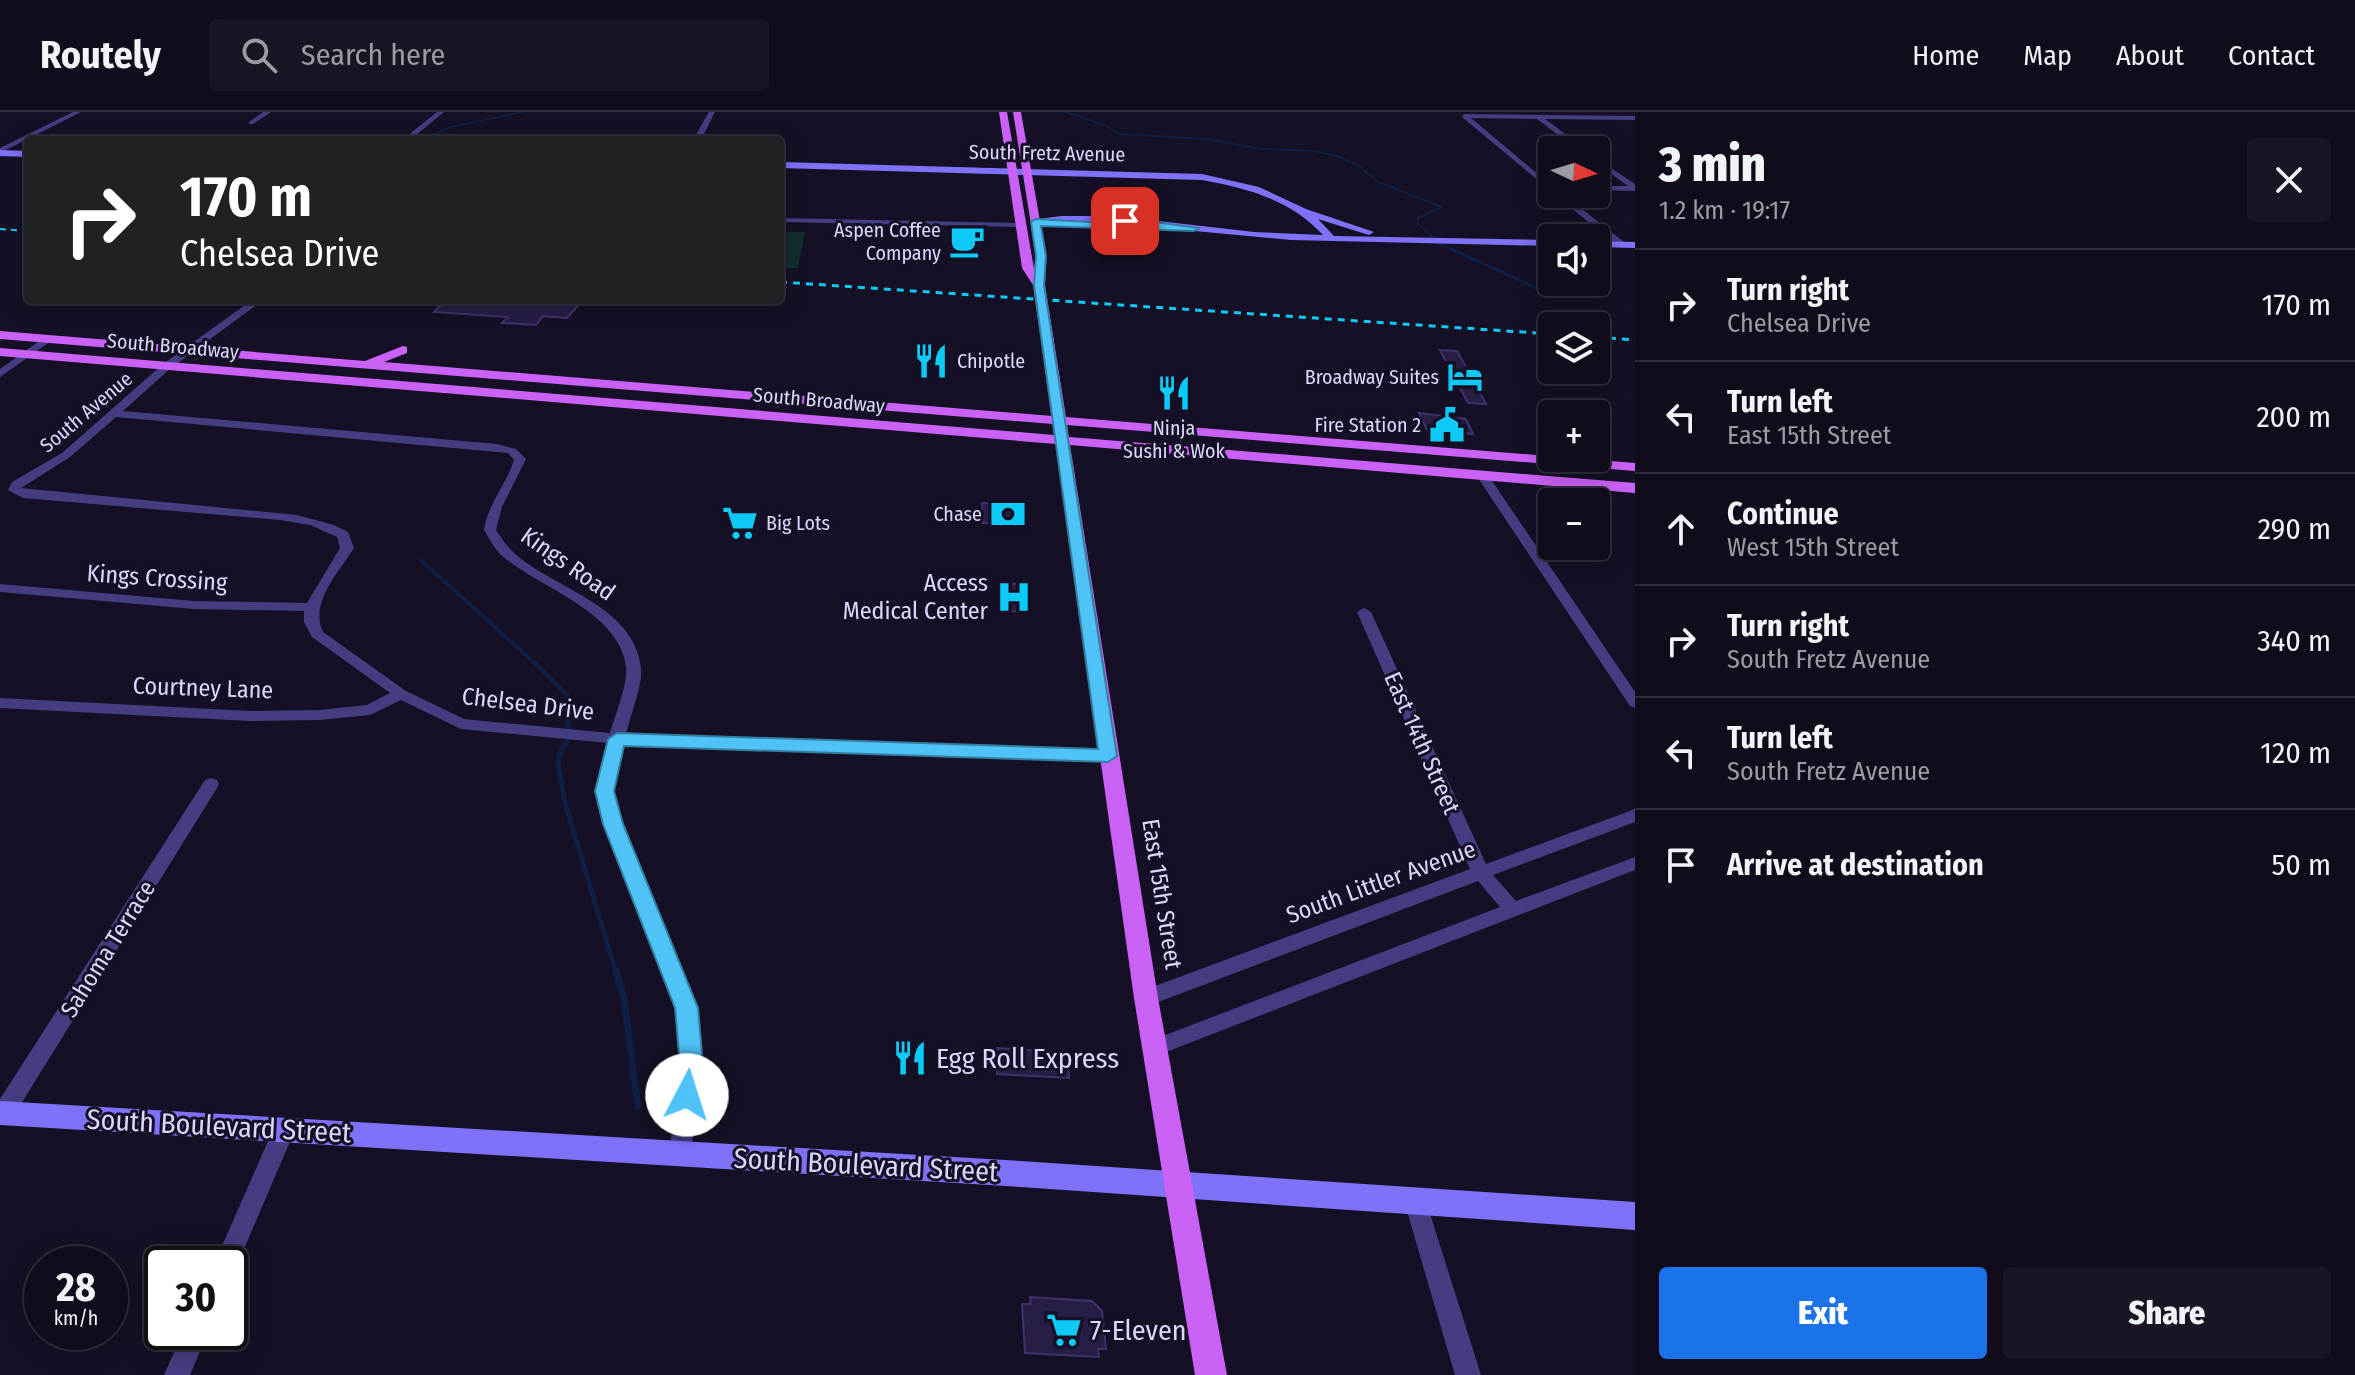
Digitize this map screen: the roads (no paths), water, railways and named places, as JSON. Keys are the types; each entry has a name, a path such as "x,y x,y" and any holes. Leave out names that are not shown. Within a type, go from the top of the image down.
{"main road":[{"path":"1003,112 1028,268 1039,285"},
{"path":"1017,112 1041,256 1039,285"},
{"path":"1020,225 1035,222"},
{"name":"East 15th Street","path":"1039,285 1146,998 1211,1375"},
{"name":"South Broadway","path":"0,335 1635,467"},
{"name":"South Broadway","path":"0,352 1635,488"},
{"path":"442,389 514,387 534,379"},
{"path":"1471,454 1482,475"}],"street":[{"path":"31,136 78,112"},
{"path":"251,123 268,112"},
{"path":"411,136 441,112"},
{"path":"699,136 712,112"},
{"path":"1538,177 1464,116 1635,118"},
{"path":"1537,116 1564,136"},
{"path":"1614,117 1624,124"},
{"path":"0,152 24,140"},
{"path":"0,152 24,154"},
{"name":"South Fretz Avenue","path":"784,165 1202,177 1252,188 1360,230 1400,239"},
{"path":"1610,170 1635,189"},
{"path":"1610,188 1635,189"},
{"path":"1576,208 1621,244"},
{"name":"South Fretz Avenue","path":"1306,211 1330,237"},
{"path":"784,220 1020,225"},
{"name":"South Fretz Avenue","path":"1035,222 1050,225 1194,228 1260,235 1538,243"},
{"path":"1610,244 1635,245"},
{"name":"South Avenue","path":"253,304 167,366 66,455 16,485 14,490 23,494 323,524 343,535 347,548 311,607"},
{"path":"0,374 49,339"},
{"name":"Kings Road","path":"112,413 512,451 520,459 518,468 492,507 490,530 506,553 604,617 622,635 633,653 634,670 604,791 613,824 687,1008 691,1065 680,1153"},
{"path":"1482,475 1635,703"},
{"name":"Kings Crossing","path":"0,588 273,608 311,607"},
{"name":"Chelsea Drive","path":"311,607 311,622 317,634 401,694 461,724 617,739 1108,756"},
{"name":"East 14th Street","path":"1364,612 1481,873 1513,910"},
{"name":"Courtney Lane","path":"0,703 250,716 319,715 370,710 401,694"},
{"name":"Sahoma Terrace","path":"2,1113 211,784"},
{"name":"South Littler Avenue","path":"1146,998 1635,815"},
{"path":"1154,1048 1635,863"},
{"name":"South Boulevard Street","path":"2,1113 1178,1184 1635,1216"},
{"path":"234,1246 284,1130"},
{"path":"1415,1201 1468,1375"},
{"path":"177,1375 188,1350"}],"waterway":[{"path":"431,136 450,127 523,112"},
{"path":"1065,112 1102,124 1119,134 1205,139 1261,149 1314,151 1339,157 1358,165 1378,182 1442,207 1417,218 1418,224 1432,236"},
{"path":"1438,243 1453,250"},
{"path":"1449,248 1538,289"},
{"path":"422,561 537,665"},
{"path":"537,665 568,696 568,739 558,758 559,769 565,803 616,973"},
{"path":"616,971 624,999 638,1106"}],"railway":[{"path":"0,229 24,231"},
{"path":"784,282 1538,333"},
{"path":"1610,338 1635,340"}],"place":[{"name":"Aspen Coffee Company","path":"967,241"},
{"name":"Chipotle","path":"931,361"},
{"name":"Broadway Suites","path":"1465,377"},
{"name":"Ninja Sushi & Wok","path":"1174,393"},
{"name":"Fire Station 2","path":"1447,425"},
{"name":"Chase","path":"1008,514"},
{"name":"Big Lots","path":"740,523"},
{"name":"Access Medical Center","path":"1014,597"},
{"name":"Egg Roll Express","path":"910,1058"},
{"name":"7-Eleven","path":"1064,1330"}]}
